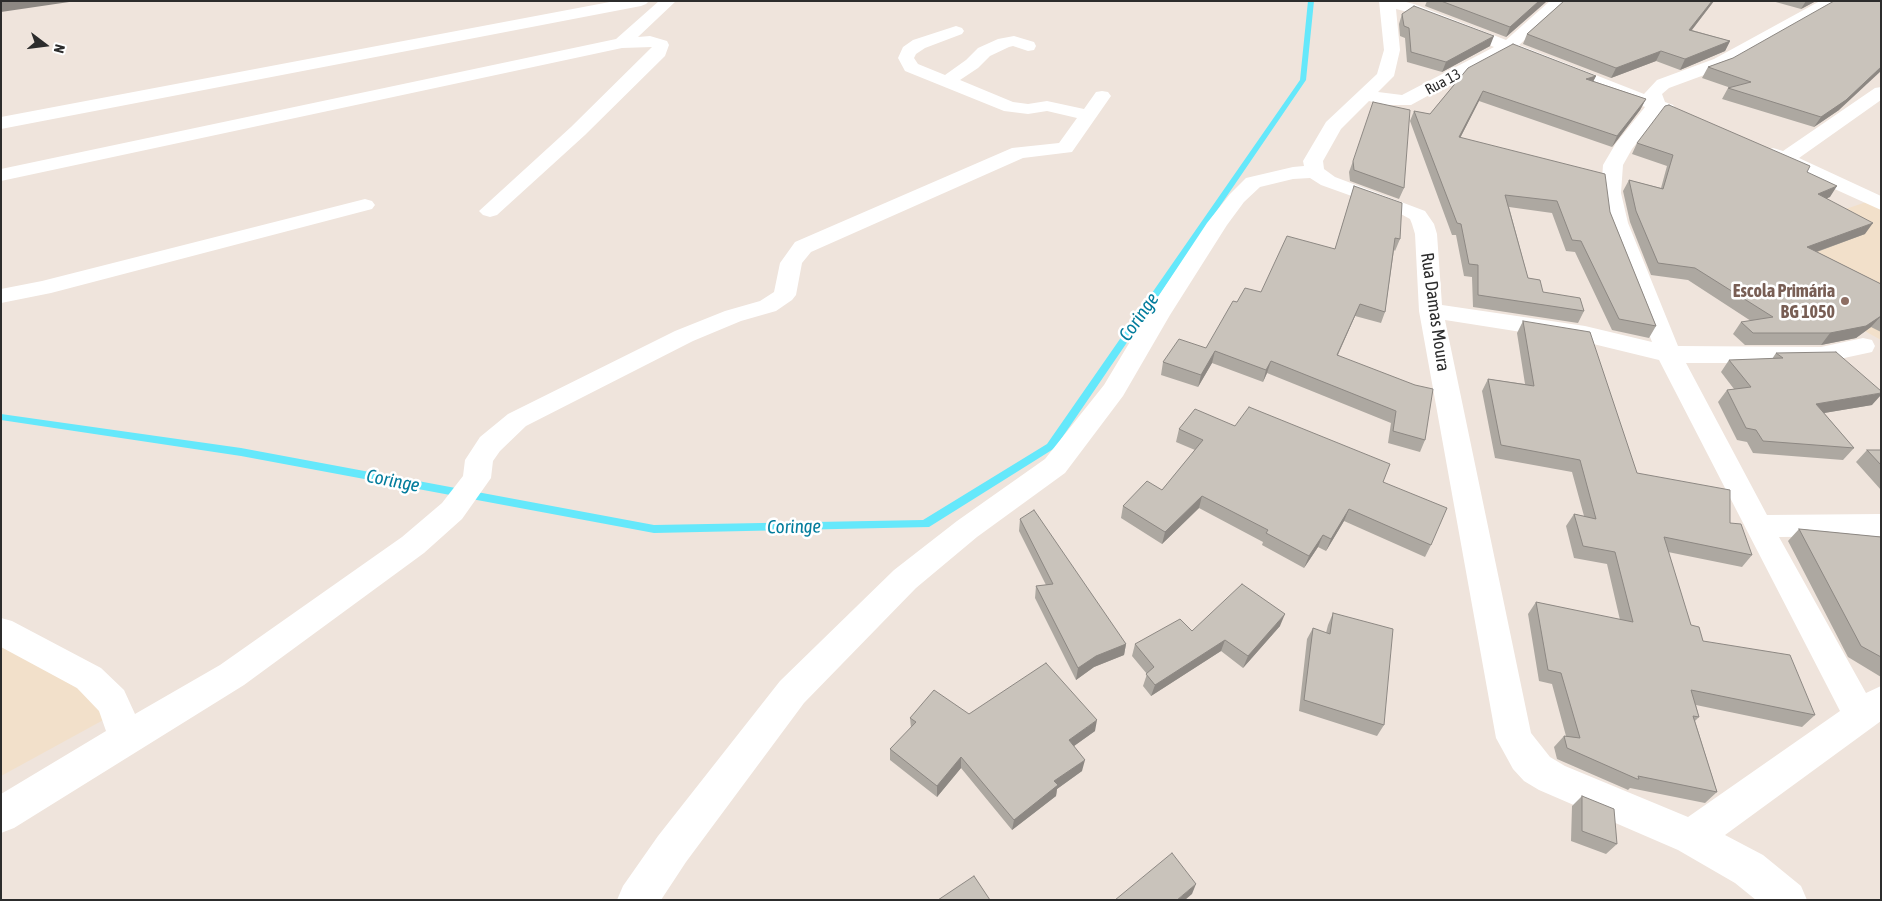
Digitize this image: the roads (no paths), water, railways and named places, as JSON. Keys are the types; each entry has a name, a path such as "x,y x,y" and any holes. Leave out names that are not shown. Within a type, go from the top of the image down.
{"street":[{"path":"1,123 641,1"},
{"name":"Rua 13","path":"1366,94 1385,100 1406,101 1508,46 1560,1"},
{"path":"1657,104 1653,93 1662,84 1720,63 1832,1"},
{"path":"622,43 662,2"},
{"path":"637,900 672,849 792,692 905,579 967,529 1056,466 1114,390 1158,315 1218,223 1237,198 1253,182 1293,173 1314,172 1312,161 1329,132 1385,76 1392,50 1400,3 1685,116"},
{"path":"1,815 232,675 414,545 452,511 477,478 479,460 490,444 517,420 684,336 733,316 768,306 784,295 791,263 803,246 1019,152 1065,148 1095,106 1047,106 1028,109 1010,107 912,67 906,58 909,51 919,44 956,32"},
{"path":"1,175 622,43 650,41 661,45 659,52 490,211"},
{"path":"946,82 972,64 984,52 1004,43 1014,41 1028,46"},
{"path":"1785,159 1881,92"},
{"path":"1657,104 1622,147 1613,165 1611,193 1617,223 1669,354 1758,526 1870,708 1691,836"},
{"path":"1758,147 1881,204"},
{"name":"Rua Damas Moura","path":"1314,172 1328,182 1406,209 1418,216 1423,224 1426,234 1431,311 1514,738 1526,757 1537,769 1579,791 1691,836 1749,869 1787,900"},
{"path":"1,296 43,288 365,205"},
{"path":"1431,311 1586,334 1669,354 1711,356 1822,355 1863,346"},
{"path":"1758,526 1881,525"},
{"path":"1,631 89,678 112,701 123,725 124,740"}],"waterway":[{"name":"Coringe","path":"1,417 241,452 654,529 925,524 1051,446 1303,80 1311,1"}],"place":[{"name":"Escola Primária BG 1050","path":"1845,301"}]}
